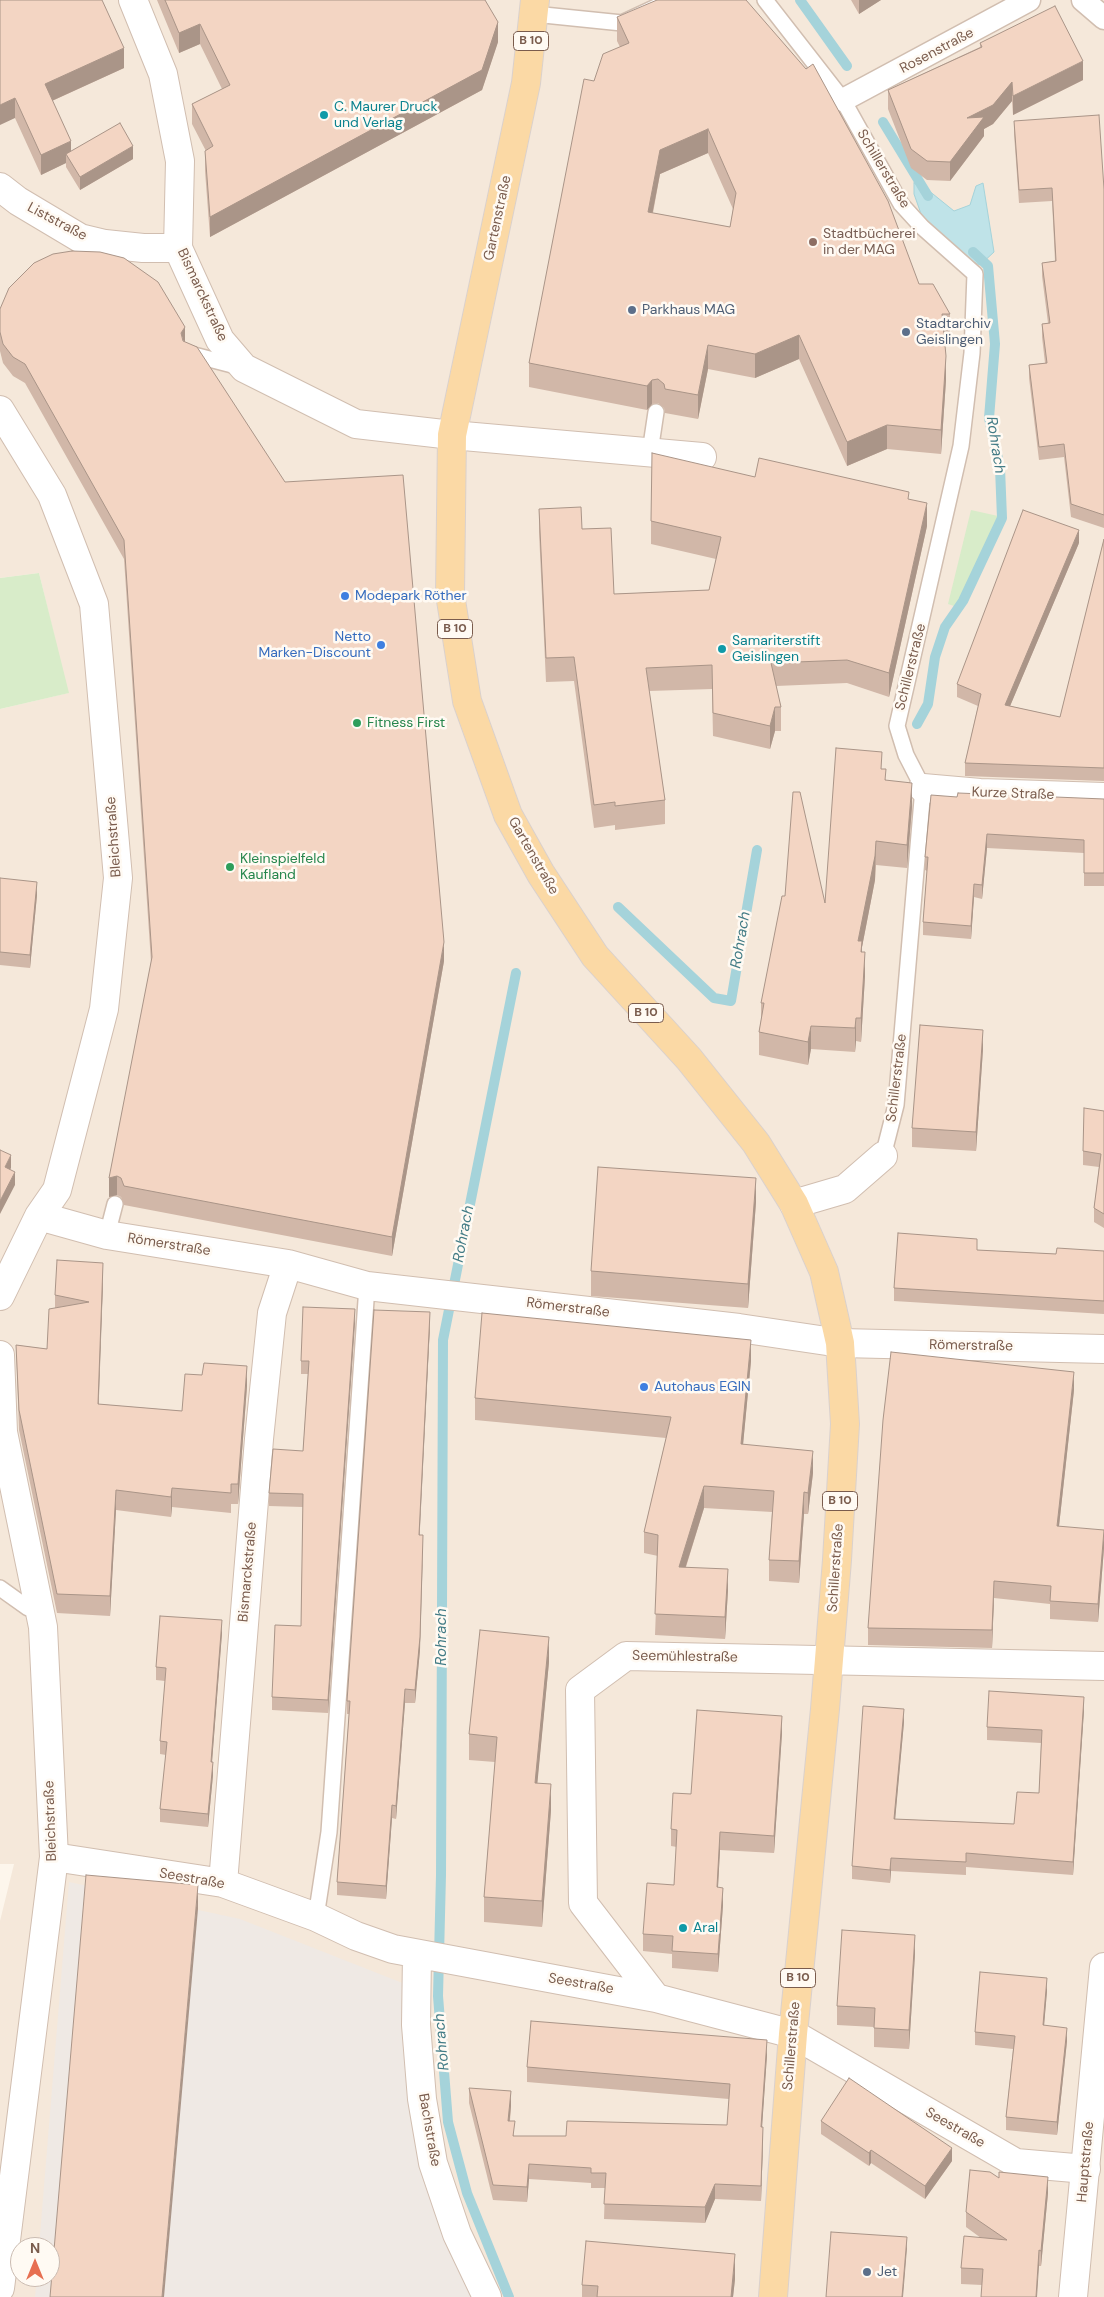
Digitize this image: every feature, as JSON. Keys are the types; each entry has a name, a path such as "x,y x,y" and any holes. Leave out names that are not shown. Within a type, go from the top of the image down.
{"main road":[{"name":"Gartenstraße","path":"535,7 526,83 452,435 450,594 467,701 508,815 541,874 595,956 689,1059 756,1143 794,1204"},
{"name":"Schillerstraße","path":"773,2297 793,2034 829,1660 845,1424 840,1343 824,1272 794,1204"}],"street":[{"name":"Bismarckstraße","path":"132,0 163,74 180,161 178,248 220,340 244,368 356,424 452,435"},
{"name":"Rosenstraße","path":"843,100 1029,0"},
{"path":"1083,0 1104,18"},
{"name":"Liststraße","path":"0,187 18,201 80,238 105,244 143,248 178,248"},
{"name":"Bleichstraße","path":"0,410 52,495 94,604 118,878 104,1009 57,1190 39,1216 0,1296"},
{"path":"452,435 702,457"},
{"name":"Kurze Straße","path":"923,788 980,793 1104,796"},
{"name":"Schillerstraße","path":"794,1204 845,1189 883,1156"},
{"name":"Römerstraße","path":"39,1216 107,1235 288,1264 367,1286 739,1328 840,1343 1104,1349"},
{"name":"Bismarckstraße","path":"223,1883 260,1429 272,1313 288,1264"},
{"name":"Bleichstraße","path":"0,1355 3,1432 43,1627 54,1857 0,2288"},
{"name":"Seemühlestraße","path":"656,1998 583,1903 580,1690 626,1656 1104,1666"},
{"name":"Seestraße","path":"54,1857 223,1883 316,1917 356,1936 393,1949 656,1998 793,2034 1016,2163 1086,2169"},
{"name":"Bachstraße","path":"422,1955 417,2034 422,2098 433,2162 457,2234 487,2297"},
{"name":"Hauptstraße","path":"1072,2297 1086,2169 1104,1967"}],"lane":[{"path":"535,7 622,23 671,0"},
{"name":"Schillerstraße","path":"765,0 843,100 901,204 922,227 975,274 968,381 961,446 897,726 906,755 923,788 896,1105 883,1156"},
{"path":"190,354 244,368"},
{"path":"650,452 656,412"},
{"path":"107,1235 115,1204"},
{"path":"316,1917 329,1832 367,1286"},
{"path":"0,1588 28,1608 39,1608"}],"shaded area":[{"path":"0,0 1104,0 1104,2297 0,2297 0,1921 14,1864 0,1864 0,709 68,693 39,573 0,578"},
{"path":"69,1882 240,1919 405,1984 473,2297 35,2297 36,2287 60,2287 60,2237 40,2237"}],"green space":[{"path":"971,510 998,516 957,607 948,604"},
{"path":"39,573 69,693 0,709 0,578"}],"water":[{"path":"914,183 928,190 954,211 970,205 976,186 983,183 994,252 980,265 959,255 925,225 914,194"}],"building":[{"path":"0,0 102,0 124,48 45,84 71,141 41,155 15,98 0,105"},
{"name":"C. Maurer Druck und Verlag","path":"165,0 485,0 498,22 482,70 210,217 205,151 213,146 192,104 230,85 200,24 179,33"},
{"path":"657,0 746,0 806,69 813,64 888,201 919,284 933,284 950,314 942,314 946,356 941,430 887,425 847,442 799,335 755,354 708,345 698,395 665,389 664,384 658,379 652,380 647,386 529,363 584,79 594,81 603,54 629,43 617,17","holes":["708,129 736,193 730,227 648,212 660,150"]},
{"path":"1055,6 1083,61 1013,96 1012,82 993,105 967,118 984,117 950,162 927,161 911,149 888,90 982,47 980,43"},
{"path":"1099,115 1104,189 1104,515 1071,504 1064,444 1039,447 1029,365 1047,363 1042,324 1050,323 1042,263 1056,261 1052,188 1019,190 1014,121"},
{"path":"120,123 133,146 80,177 66,154"},
{"path":"72,251 100,252 124,258 158,282 185,327 181,333 183,341 197,347 285,482 403,475 444,942 392,1237 124,1186 121,1178 117,1176 109,1178 152,957 124,540 25,364 13,357 3,344 0,332 0,309 9,288 34,263 53,254"},
{"name":"Samariterstift Geislingen","path":"652,453 755,477 759,458 909,492 908,499 927,503 889,673 847,660 771,663 781,707 775,707 770,726 713,713 712,665 646,668 665,800 615,806 615,802 594,805 574,657 546,658 539,509 581,507 582,529 611,528 614,594 709,590 721,537 651,521"},
{"path":"1023,510 1079,530 1005,705 1060,717 1104,539 1104,768 965,763 981,694 957,684"},
{"path":"836,748 882,752 881,769 886,769 885,780 912,783 907,845 876,841 875,856 858,941 862,941 861,952 865,952 861,1018 856,1018 855,1028 811,1026 808,1042 759,1032 764,1003 761,1003 782,896 785,896 793,792 800,792 825,903"},
{"path":"958,793 1104,799 1104,873 1084,873 1084,840 987,834 982,885 974,884 971,926 923,922 928,857 925,857 931,795 957,797"},
{"path":"0,878 37,882 30,955 0,952"},
{"path":"920,1025 983,1030 976,1132 912,1128"},
{"path":"1084,1108 1104,1111 1104,1214 1094,1208 1101,1154 1083,1151"},
{"path":"0,1150 11,1155 5,1167 15,1172 0,1201"},
{"path":"598,1167 756,1178 748,1284 591,1271"},
{"path":"898,1233 977,1239 977,1250 1056,1254 1057,1248 1104,1251 1104,1301 894,1288"},
{"path":"57,1260 103,1263 98,1404 182,1411 185,1374 202,1375 204,1363 247,1366 238,1484 231,1484 231,1493 172,1488 171,1497 116,1490 110,1596 57,1594 19,1410 16,1345 47,1349 49,1309 89,1302 55,1295"},
{"path":"303,1307 355,1309 328,1700 272,1697 275,1625 301,1626 303,1494 269,1493 273,1449 303,1451 309,1361 301,1361"},
{"path":"374,1310 430,1312 419,1535 423,1535 420,1637 415,1690 405,1689 396,1806 392,1805 386,1886 337,1882 350,1701 347,1701"},
{"path":"482,1313 751,1340 741,1444 813,1451 808,1493 804,1492 799,1561 769,1560 774,1491 704,1486 679,1567 728,1569 725,1617 655,1614 658,1535 644,1532 671,1417 475,1398"},
{"path":"891,1352 1074,1372 1057,1526 1104,1530 1098,1604 1050,1601 1051,1586 994,1581 992,1630 868,1628 883,1420"},
{"path":"160,1616 222,1620 208,1814 160,1809 167,1742 160,1741 166,1668 156,1667"},
{"path":"480,1630 549,1637 535,1783 551,1784 542,1901 484,1897 497,1737 469,1734"},
{"path":"989,1691 1084,1697 1073,1862 966,1853 966,1862 891,1858 890,1870 852,1866 863,1706 904,1709 894,1819 1014,1824 1017,1792 1039,1793 1042,1730 987,1727"},
{"path":"697,1710 782,1716 774,1836 720,1832 717,1887 723,1888 718,1954 672,1951 673,1936 643,1934 647,1883 674,1885 677,1830 671,1829 673,1793 691,1794"},
{"path":"86,1875 198,1885 162,2297 50,2297 51,2287 60,2287 60,2237 55,2237"},
{"path":"842,1930 915,1935 909,2030 874,2028 875,2008 837,2006"},
{"path":"980,1972 1047,1978 1043,2025 1067,2028 1057,2122 1006,2117 1015,2036 975,2032"},
{"path":"531,2021 767,2040 761,2127 763,2127 761,2186 715,2184 705,2207 604,2204 606,2173 591,2173 591,2168 529,2164 527,2187 493,2185 469,2088 511,2091 508,2121 515,2121 513,2136 566,2136 567,2121 727,2125 730,2084 527,2067"},
{"path":"849,2078 952,2148 925,2186 871,2150 869,2153 821,2121"},
{"path":"970,2170 990,2172 999,2178 999,2172 1048,2177 1041,2251 1039,2250 1036,2297 981,2297 983,2269 961,2268 964,2236 1007,2240 966,2212"},
{"name":"Jet","path":"831,2232 907,2237 902,2297 826,2297"},
{"path":"586,2241 735,2254 731,2297 597,2297 598,2286 582,2285"}],"waterway":[{"name":"Rohrach","path":"800,0 847,66"},
{"name":"Rohrach","path":"883,122 928,196"},
{"name":"Rohrach","path":"917,724 928,704 935,657 945,627 963,601 1002,518 1000,468 989,418 995,344 988,266 973,252"},
{"name":"Rohrach","path":"618,907 714,998 731,1001 757,850"},
{"name":"Rohrach","path":"509,2297 467,2193 448,2122 438,1996 441,1875 443,1340 516,973"}],"place":[{"name":"C. Maurer Druck und Verlag","path":"324,115"},
{"name":"Stadtbücherei in der MAG","path":"813,242"},
{"name":"Parkhaus MAG","path":"632,310"},
{"name":"Stadtarchiv Geislingen","path":"906,332"},
{"name":"Modepark Röther","path":"345,596"},
{"name":"Netto Marken-Discount","path":"381,645"},
{"name":"Samariterstift Geislingen","path":"722,649"},
{"name":"Fitness First","path":"357,723"},
{"name":"Kleinspielfeld Kaufland","path":"230,867"},
{"name":"Autohaus EGIN","path":"644,1387"},
{"name":"Aral","path":"683,1928"},
{"name":"Jet","path":"867,2272"}]}
